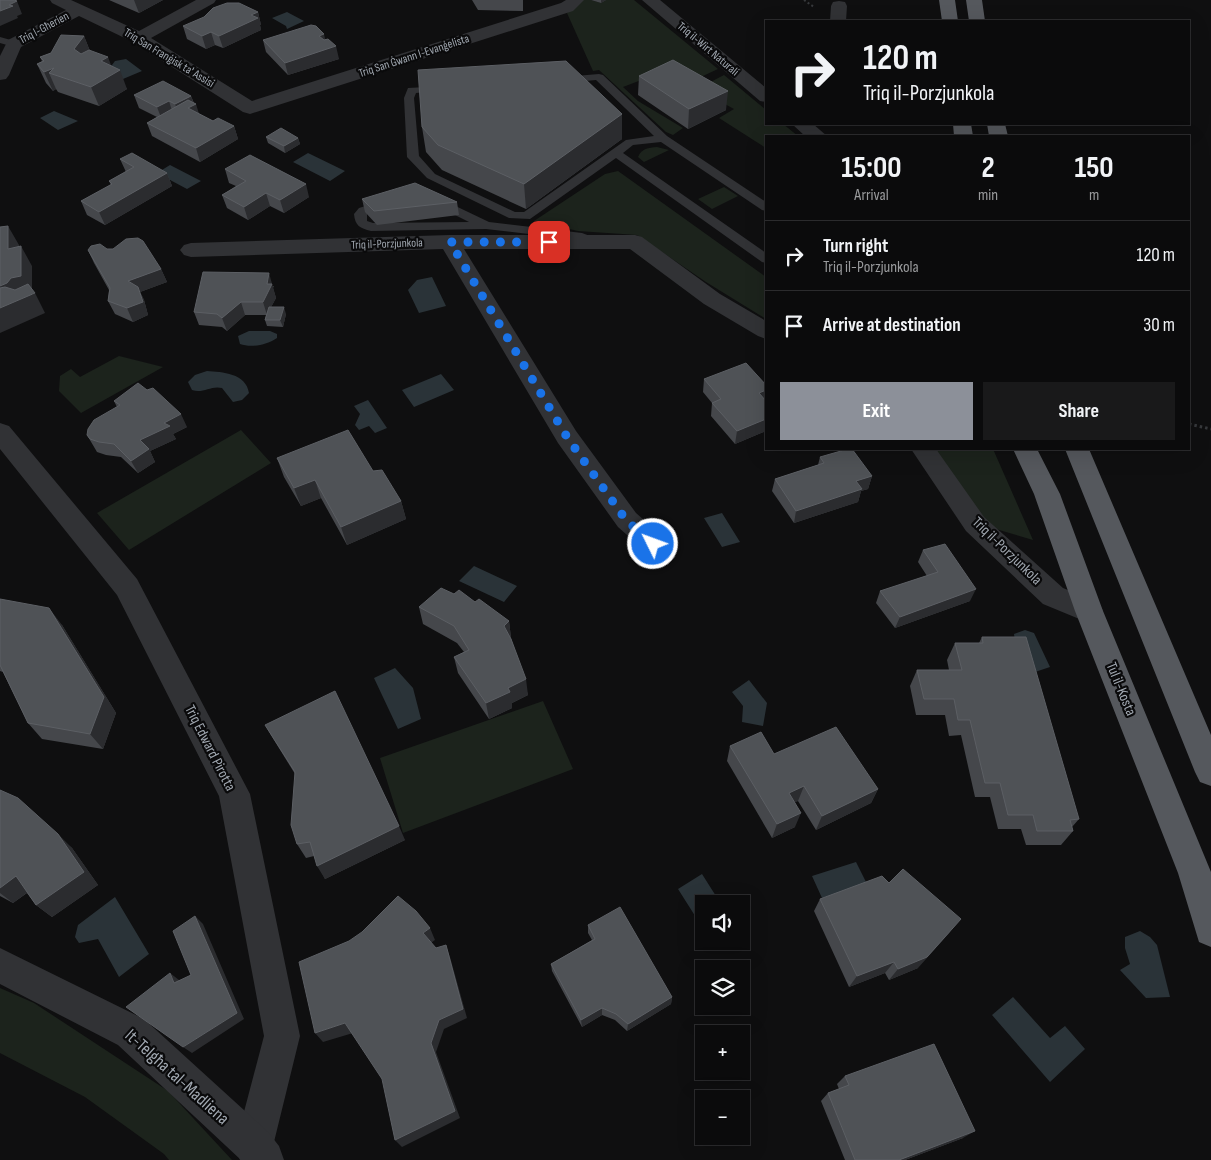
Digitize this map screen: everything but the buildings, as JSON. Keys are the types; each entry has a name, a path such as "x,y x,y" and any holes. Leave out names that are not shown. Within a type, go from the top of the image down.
{"highway":[{"path":"947,0 950,20"},
{"path":"974,0 977,20"},
{"name":"Tul il-Kosta","path":"1025,450 1047,494 1089,611 1195,873 1211,930"},
{"path":"1077,450 1211,772"}],"street":[{"name":"Triq San Franġisk ta' Assisi","path":"58,0 139,38 250,108"},
{"path":"139,38 208,0"},
{"name":"Triq San Ġwann l-Evanġelista","path":"250,108 566,7 576,0"},
{"name":"Triq il-Wirt Naturali","path":"650,0 765,96"},
{"name":"Triq l-Għerien","path":"0,76 7,42 78,10"},
{"path":"745,80 765,72"},
{"path":"802,125 816,135"},
{"path":"450,242 567,437 626,520 653,544"},
{"name":"Triq il-Porzjunkola","path":"191,250 450,242 635,242 712,299 765,329"},
{"name":"Triq Edward Pirotta","path":"0,432 127,587 234,794 282,1036 260,1153"},
{"name":"Triq il-Porzjunkola","path":"924,450 975,524 1054,596 1089,611"},
{"name":"It-Telgħa tal-Madliena","path":"0,965 131,1032 260,1153"}],"lane":[{"path":"550,81 599,77 662,138 765,206"},
{"path":"452,87 412,90 409,98 413,157 431,176 513,215 526,216 630,142 662,138"},
{"path":"616,153 765,258"},
{"path":"486,225 420,193 370,208 360,214 361,223 365,226 486,225 582,237 588,243"}],"path":[{"path":"1190,424 1211,429"}],"shaded area":[{"path":"582,0 601,3 606,0 634,0 718,69 690,82 670,69 623,87 638,101 683,128 673,135 666,132 599,70 593,71 567,13"},
{"path":"287,12 304,21 287,29 286,26 272,18"},
{"path":"126,59 142,71 123,79 107,67 115,61"},
{"path":"724,75 765,109 765,125 784,125 797,135 765,135 765,147 719,118 734,109 697,89"},
{"path":"54,111 78,121 58,130 40,118"},
{"path":"657,147 669,150 644,162 638,157 643,150"},
{"path":"308,153 345,171 330,181 293,162"},
{"path":"170,165 201,181 187,189 157,173"},
{"path":"618,171 765,276 765,318 706,282 637,235 578,231 534,221 605,174"},
{"path":"724,187 738,196 712,209 698,199"},
{"path":"432,277 446,306 419,313 408,290 417,280"},
{"path":"249,331 270,331 277,334 277,338 259,345 249,346 240,344 238,336"},
{"path":"119,356 163,367 81,413 59,391 60,376 71,369 80,377"},
{"path":"207,371 233,375 243,381 249,393 242,400 233,402 222,388 218,387 200,391 192,390 188,382 195,375"},
{"path":"441,374 454,390 414,407 402,390"},
{"path":"368,400 387,428 375,433 369,426 359,430 355,425 360,414 354,406"},
{"path":"241,430 271,463 129,550 97,513"},
{"path":"934,450 993,450 1033,540 989,527"},
{"path":"722,513 740,542 722,547 704,518"},
{"path":"474,566 517,586 504,602 459,581"},
{"path":"1025,630 1034,633 1050,667 1029,674 1015,641 1014,634"},
{"path":"395,668 413,688 421,719 398,729 374,678"},
{"path":"749,680 767,703 763,726 742,722 743,706 732,692"},
{"path":"543,701 573,769 403,833 380,758"},
{"path":"856,862 867,884 822,898 812,876"},
{"path":"702,874 715,895 695,895 695,916 678,889"},
{"path":"115,897 149,954 119,977 98,939 79,943 75,937 78,925"},
{"path":"1140,931 1150,937 1157,945 1170,997 1146,998 1120,970 1130,964 1125,948 1125,937"},
{"path":"0,988 34,1003 168,1091 232,1160 169,1160 164,1154 85,1097 0,1053"},
{"path":"1013,997 1050,1038 1065,1026 1085,1049 1050,1082 992,1015"}],"route":[{"path":"549,242 450,242 567,437 626,520 653,544"}]}
